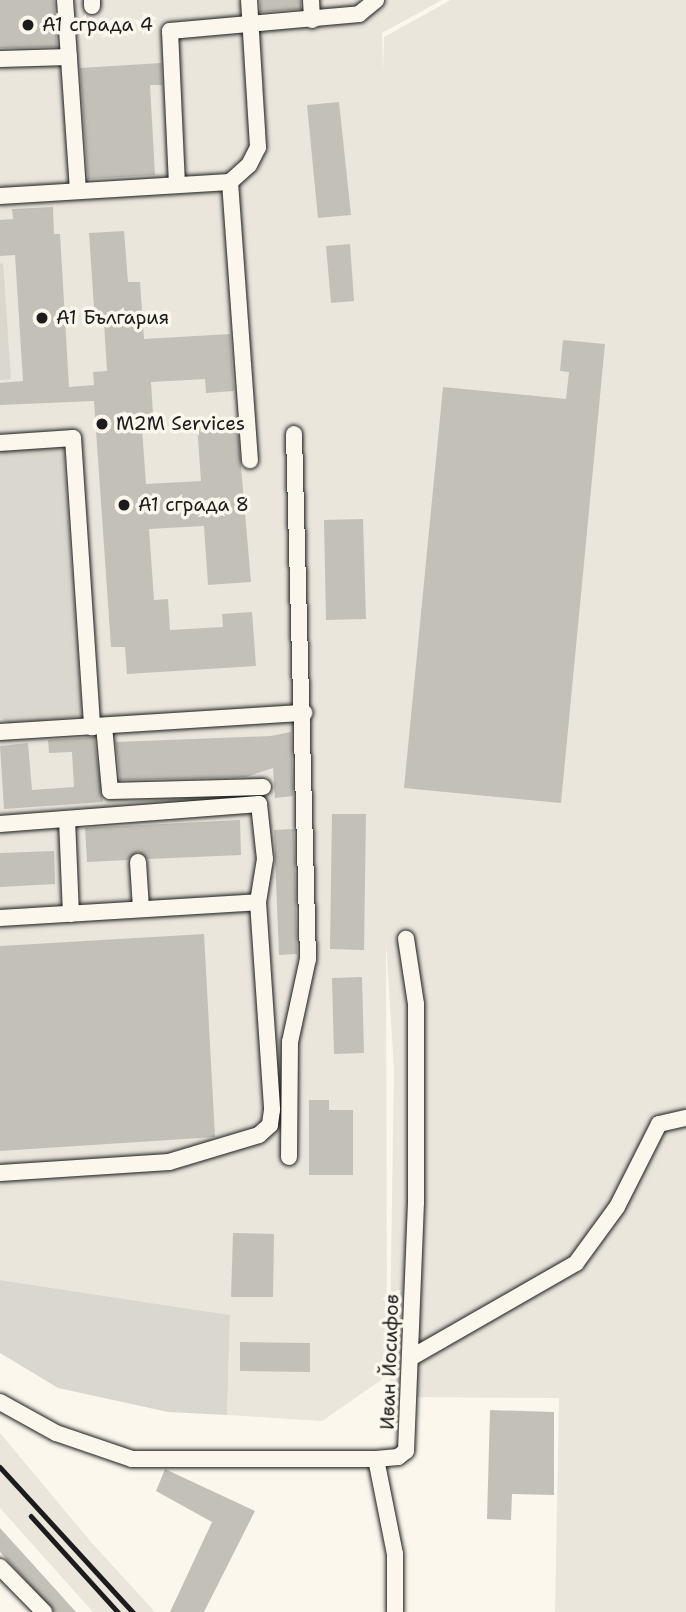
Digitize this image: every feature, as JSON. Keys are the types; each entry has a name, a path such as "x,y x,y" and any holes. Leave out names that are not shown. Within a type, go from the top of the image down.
{"street":[{"path":"65,0 69,57 68,141 79,191"},
{"path":"0,196 230,182 249,164 258,147 249,0"},
{"path":"311,0 312,20"},
{"path":"177,185 168,35 178,27 312,20 359,14 376,0"},
{"path":"0,59 69,57"},
{"path":"230,182 250,460"},
{"path":"289,1157 290,1042 308,959 304,713 294,434"},
{"path":"0,443 73,438 98,727 110,791 263,787"},
{"path":"0,732 304,713"},
{"path":"0,824 260,804 265,859 258,902 270,1125 259,1135 169,1162 0,1173"},
{"path":"67,819 71,914"},
{"path":"138,862 141,909"},
{"path":"0,918 258,902"},
{"name":"Иван Йосифов","path":"0,1402 56,1433 132,1459 376,1459 398,1457 406,1451 412,1357 416,1004 406,939"},
{"path":"412,1357 576,1263 617,1208 659,1124 686,1118"},
{"path":"376,1459 395,1554 395,1612"},
{"path":"0,1567 42,1611"}],"shaded area":[{"path":"0,0 442,0 382,33 383,72 384,37 451,0 686,0 686,1612 555,1612 559,1398 389,1397 394,1069 386,943 387,1376 322,1421 227,1415 230,1315 0,1280"},
{"path":"3,263 11,379 0,380 0,264"},
{"path":"63,445 82,716 11,725 0,718 0,450"},
{"path":"0,1280 230,1315 227,1415 168,1412 58,1388 0,1353"},
{"path":"0,1433 91,1542 155,1612 93,1612 0,1508"}],"building":[{"name":"А1 сграда 4","path":"0,0 54,0 57,47 0,48"},
{"path":"260,0 301,0 301,9 260,12"},
{"path":"161,63 162,85 150,85 155,175 88,179 80,68"},
{"path":"339,102 351,215 318,218 307,105"},
{"name":"А1 сграда 8","path":"53,207 54,234 60,234 69,387 94,385 93,372 107,371 104,322 95,322 89,233 124,231 128,282 140,282 144,339 230,334 234,391 206,393 205,379 151,382 153,414 141,415 146,484 201,481 197,425 237,421 251,582 208,585 204,526 149,529 154,600 168,599 170,630 223,627 222,614 252,612 256,666 127,674 125,647 111,647 94,401 0,405 0,383 23,381 15,255 0,256 0,220 13,219 12,209"},
{"path":"350,244 354,301 331,303 326,246"},
{"path":"563,340 605,344 561,803 404,788 443,387 566,399 569,372 560,371"},
{"path":"363,519 366,619 326,620 324,520"},
{"path":"291,732 293,796 275,798 273,768 246,777 120,780 116,742 271,736"},
{"path":"94,737 103,802 4,809 0,746 28,743 32,790 74,787 72,752 49,753 48,740"},
{"path":"332,814 366,814 364,950 330,949"},
{"path":"240,820 241,855 148,859 138,852 128,860 87,862 85,828"},
{"path":"294,829 297,954 279,955 274,830"},
{"path":"54,851 55,884 0,887 0,853"},
{"path":"204,934 215,1137 0,1151 0,946"},
{"path":"362,977 364,1053 334,1054 332,978"},
{"path":"309,1100 329,1100 329,1110 353,1110 353,1175 309,1175"},
{"path":"233,1233 274,1234 273,1297 231,1297"},
{"path":"240,1342 310,1343 310,1372 240,1371"},
{"path":"490,1410 554,1412 554,1495 512,1494 511,1520 487,1519"},
{"path":"165,1469 255,1511 204,1612 170,1612 212,1522 156,1491"},
{"path":"0,1528 76,1612 54,1612 0,1552"}],"railway":[{"path":"0,1467 133,1612"},
{"path":"31,1516 118,1612"}],"place":[{"name":"А1 сграда 4","path":"28,25"},
{"name":"А1 България","path":"42,318"},
{"name":"M2M Services","path":"102,424"},
{"name":"А1 сграда 8","path":"124,505"}]}
